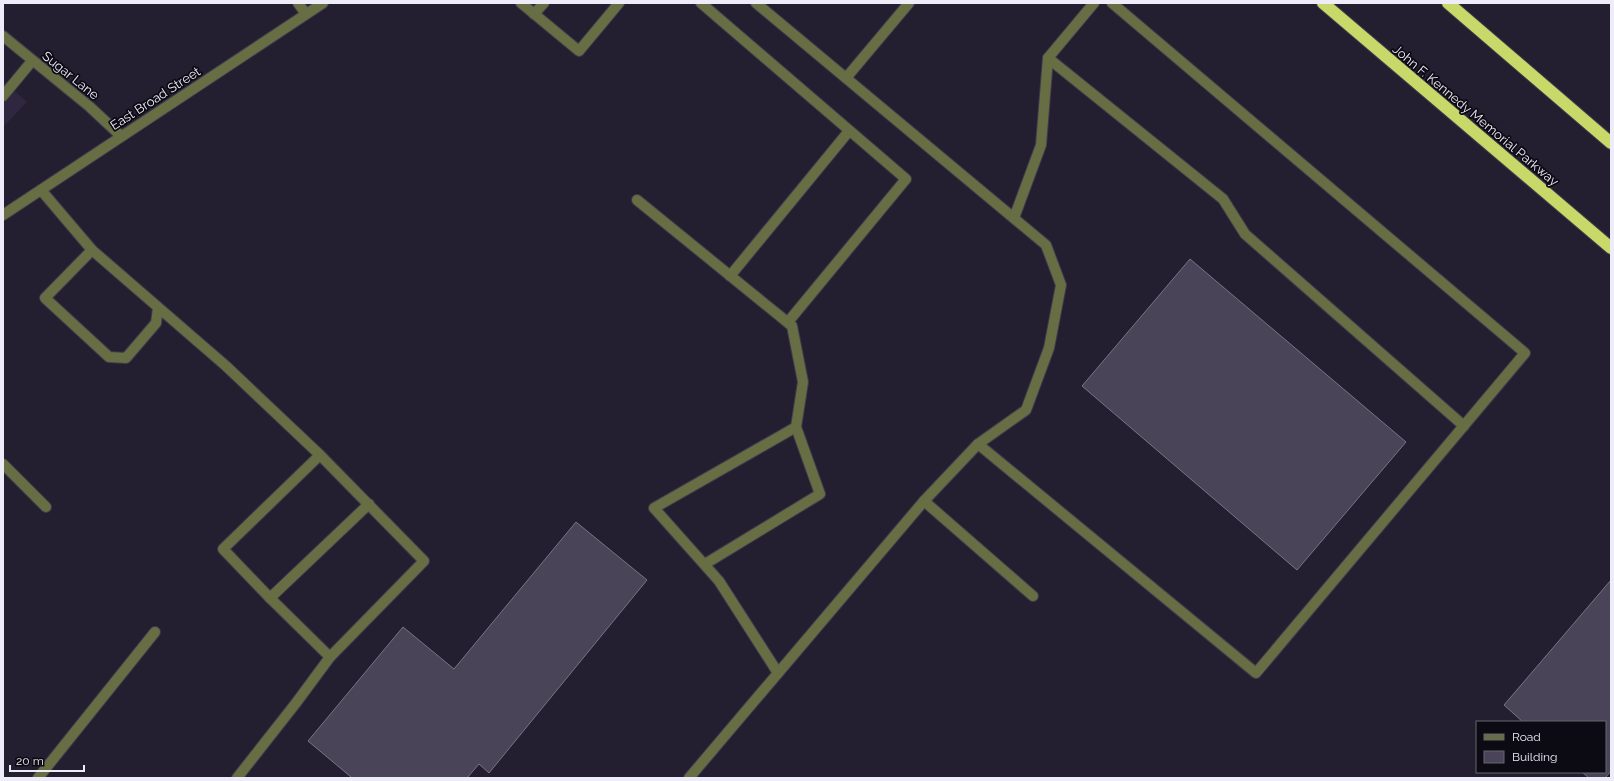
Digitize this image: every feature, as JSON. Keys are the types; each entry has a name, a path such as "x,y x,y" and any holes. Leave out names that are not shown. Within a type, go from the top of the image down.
{"highway":[{"name":"John F. Kennedy Memorial Parkway","path":"1323,3 1611,248"},
{"path":"1448,3 1611,143"}],"street":[{"path":"298,3 306,14"},
{"name":"East Broad Street","path":"3,215 322,3"},
{"path":"521,3 579,51 618,3"},
{"path":"534,14 544,3"},
{"path":"702,3 906,179 788,322"},
{"path":"689,778 924,501 978,444 1026,410 1049,348 1061,286 1046,245 756,3"},
{"path":"846,78 909,3"},
{"path":"1014,218 1042,145 1048,58 1094,3"},
{"path":"978,444 1256,673 1525,353 1112,3"},
{"name":"Sugar Lane","path":"3,36 90,107 121,136"},
{"path":"1048,58 1223,199 1245,234 1464,426"},
{"path":"3,96 32,61"},
{"path":"730,276 849,131"},
{"path":"41,190 92,250 226,366 320,455 424,561 330,657 237,778"},
{"path":"637,200 792,326 803,382 796,427 820,494 704,564"},
{"path":"92,250 45,298 109,357 126,358 156,323 158,308"},
{"path":"778,673 719,581 654,508 796,427"},
{"path":"320,455 223,550 330,657"},
{"path":"3,464 46,507"},
{"path":"924,501 1033,596"},
{"path":"270,598 369,504"},
{"path":"38,778 155,632"}],"shaded area":[{"path":"3,81 27,102 3,127"}],"building":[{"path":"1190,259 1406,442 1297,570 1082,386"},
{"path":"576,522 647,580 489,773 479,764 467,778 350,778 351,777 308,741 403,627 454,669"},
{"path":"1611,580 1611,771 1605,778 1589,778 1583,773 1606,773 1606,721 1522,721 1504,705"}]}
